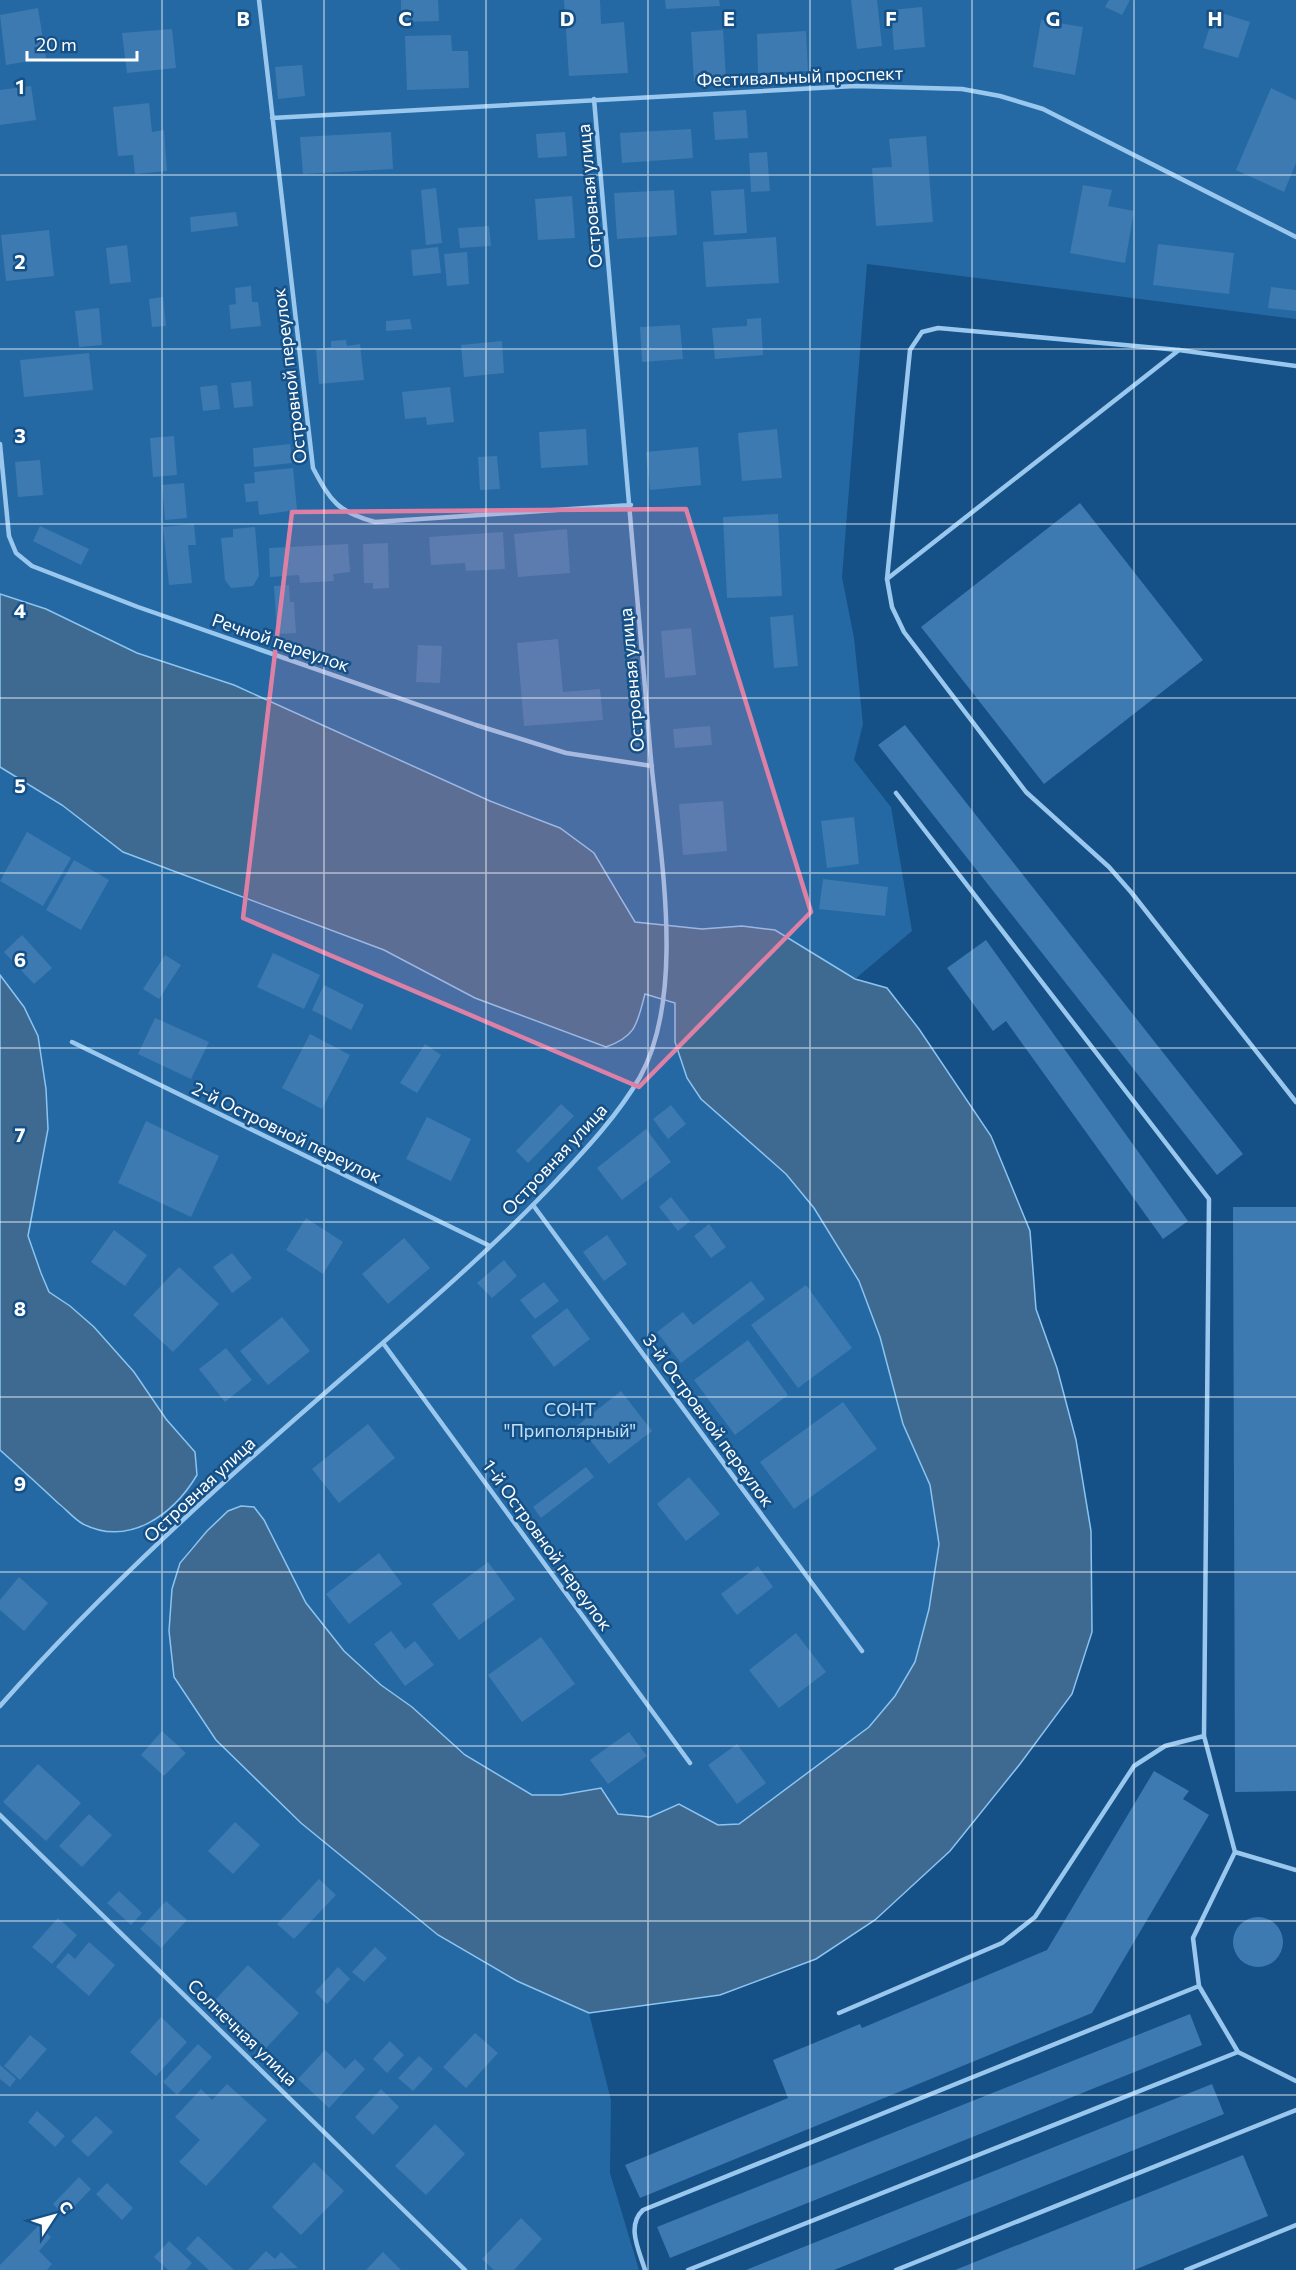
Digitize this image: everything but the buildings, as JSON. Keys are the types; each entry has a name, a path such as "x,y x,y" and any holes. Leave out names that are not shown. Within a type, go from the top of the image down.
{"lane":[{"name":"Островной переулок","path":"259,0 313,468 337,507 351,515 375,522 631,505"},
{"name":"Фестивальный проспект","path":"272,118 855,86 915,86 991,94 1043,109 1075,124 1296,237"},
{"name":"Островная улица","path":"0,1706 76,1622 244,1463 383,1343 533,1205 618,1110 640,1077 655,1045 662,1002 668,918 651,766 631,505 594,99"},
{"path":"1296,366 1179,350 938,328 922,332 910,350 887,579 892,607 903,632 1026,792 1124,884 1296,1102"},
{"path":"887,579 1179,350"},
{"name":"Речной переулок","path":"0,444 9,536 16,553 32,566 138,607 476,725 566,753 651,766"},
{"path":"896,793 1209,1199 1204,1736 1235,1852 1193,1938 1199,1986 1238,2052 1296,2081"},
{"name":"2-й Островной переулок","path":"72,1042 490,1245"},
{"name":"3-й Островной переулок","path":"533,1205 862,1651"},
{"name":"1-й Островной переулок","path":"383,1343 690,1763"},
{"path":"839,2013 1002,1943 1035,1917 1134,1766 1165,1746 1204,1736"},
{"name":"Солнечная улица","path":"0,1815 465,2270"},
{"path":"1235,1852 1296,1870"},
{"path":"645,2270 634,2229 634,2221 643,2210 1199,1986"},
{"path":"688,2270 1238,2052"},
{"path":"896,2270 1296,2110"},
{"path":"1186,2270 1296,2225"}],"highlighted area":[{"path":"686,509 811,912 639,1087 243,918 292,512"}],"green space":[{"path":"0,0 1296,0 1296,319 867,264 842,577 854,638 863,724 854,760 891,807 912,931 855,979 775,930 742,926 702,929 635,922 619,892 560,828 490,801 234,685 137,653 46,609 0,594"},
{"name":"СОНТ \"Приполярный\"","path":"0,767 62,805 123,852 384,950 475,998 606,1047 630,1033 637,1021 645,994 676,1003 675,1042 687,1078 701,1099 786,1173 814,1208 859,1281 880,1337 903,1424 930,1485 939,1543 929,1609 915,1662 895,1696 869,1727 739,1824 718,1825 679,1804 650,1817 618,1814 601,1789 561,1795 532,1795 465,1755 412,1707 381,1685 344,1651 306,1603 264,1520 228,1511 190,1549 180,1563 172,1589 216,1740 301,1823 438,1935 517,1981 589,2013 611,2100 610,2173 639,2270 0,2270 0,1450 81,1523 195,1452 166,1419 134,1372 94,1327 70,1306 49,1292 28,1236 48,1129 38,1036 24,1007 0,975"}],"shaded area":[{"path":"0,594 46,609 137,653 234,685 490,801 560,828 594,853 635,922 702,929 742,926 775,930 855,979 887,988 919,1029 991,1136 1030,1231 1036,1309 1057,1368 1076,1440 1091,1531 1092,1632 1072,1694 1020,1764 950,1851 875,1920 816,1959 720,1995 589,2013 517,1981 438,1935 301,1823 216,1740 174,1677 169,1631 172,1589 180,1563 207,1531 228,1511 241,1506 254,1507 264,1520 306,1603 344,1651 381,1685 412,1707 465,1755 532,1795 561,1795 601,1788 618,1814 650,1817 679,1804 718,1825 739,1824 869,1727 895,1696 915,1662 929,1609 939,1544 930,1485 903,1424 880,1337 859,1281 814,1208 786,1174 701,1099 687,1078 675,1042 675,1003 645,994 637,1021 630,1033 606,1047 475,998 384,950 123,852 62,805 0,767"},
{"path":"0,975 24,1007 38,1036 46,1089 48,1129 28,1236 41,1273 49,1292 70,1306 94,1327 134,1372 166,1419 195,1452 197,1475 187,1490 163,1514 133,1529 117,1532 100,1530 83,1524 0,1450"}]}
